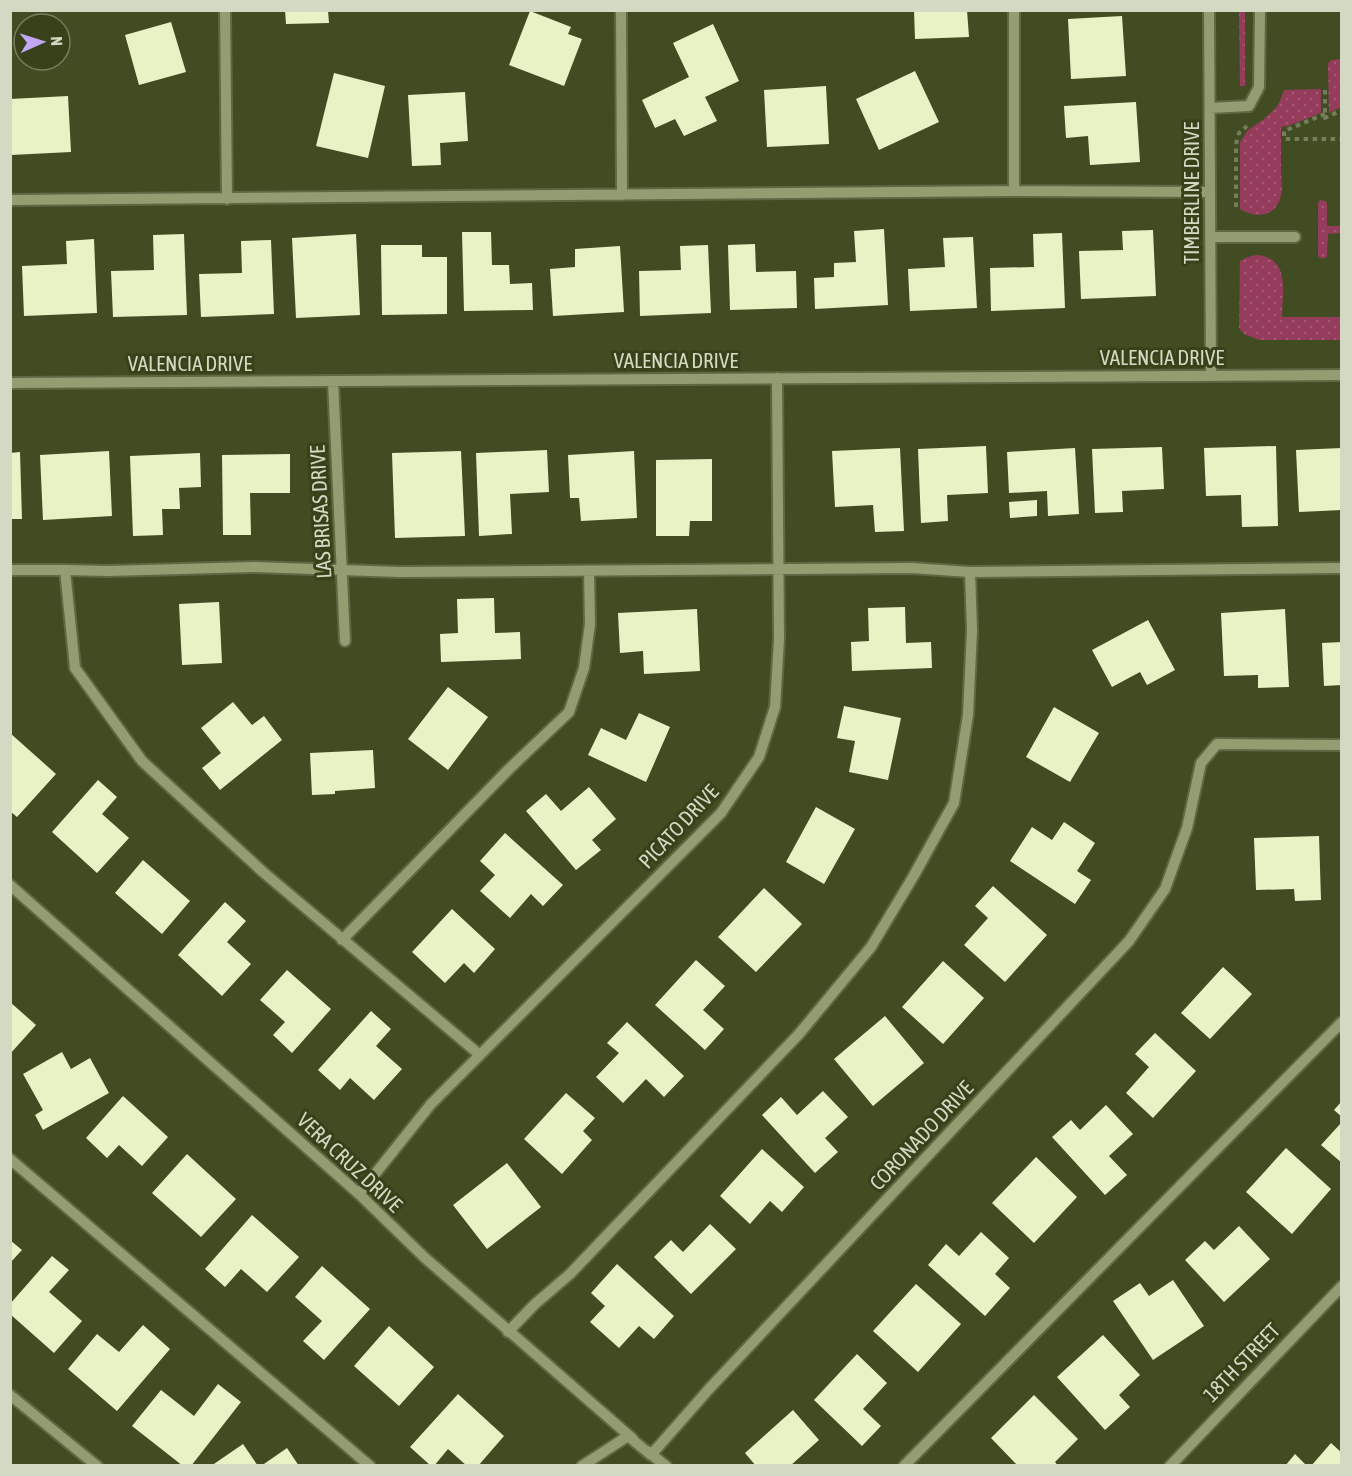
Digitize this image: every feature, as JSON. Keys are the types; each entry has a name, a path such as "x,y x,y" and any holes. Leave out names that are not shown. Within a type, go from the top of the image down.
{"street":[{"path":"225,10 226,198"},
{"path":"621,10 622,195"},
{"path":"1014,10 1014,191"},
{"name":"TIMBERLINE DRIVE","path":"1209,10 1210,376"},
{"path":"1210,108 1249,106 1259,87 1260,10"},
{"path":"10,200 1014,191 1210,192"},
{"path":"1210,237 1295,237"},
{"name":"VALENCIA DRIVE","path":"10,383 1341,375"},
{"name":"PICATO DRIVE","path":"359,1194 431,1104 721,813 759,757 775,707 779,639 777,378"},
{"name":"LAS BRISAS DRIVE","path":"333,381 345,641"},
{"path":"10,570 108,571 254,567 400,572 912,568 970,572 1341,568"},
{"path":"65,570 75,668 142,760 263,872 480,1055"},
{"path":"342,939 569,711 584,668 590,624 589,571"},
{"path":"508,1332 535,1304 570,1274 799,1034 871,947 954,803 968,715 972,630 970,572"},
{"name":"CORONADO DRIVE","path":"651,1455 709,1389 1129,941 1165,889 1187,828 1201,762 1216,744 1341,745"},
{"name":"VERA CRUZ DRIVE","path":"10,885 359,1194 424,1257 508,1332 666,1466"},
{"path":"904,1466 1341,1022"},
{"path":"10,1159 370,1466"},
{"name":"18TH STREET","path":"1170,1466 1341,1286"},
{"path":"12,1400 97,1466"},
{"path":"582,1466 628,1436 651,1455"}],"path":[{"path":"1325,90 1325,118 1341,110"},
{"path":"1325,114 1284,131 1284,139 1341,139"},
{"path":"1236,207 1236,144 1239,133 1253,121"}],"shaded area":[{"path":"1239,11 1245,11 1245,86 1240,86"},
{"path":"1341,59 1341,107 1329,113 1328,63"},
{"path":"1321,89 1321,113 1281,127 1282,189 1275,208 1259,215 1240,209 1240,142 1248,130 1276,108 1284,90"},
{"path":"1320,200 1327,203 1327,226 1341,226 1341,233 1328,234 1327,257 1323,258 1318,256 1318,203"},
{"path":"1256,255 1267,257 1280,269 1283,287 1282,317 1341,317 1341,340 1259,340 1244,334 1239,328 1240,261"}],"building":[{"path":"285,10 328,10 329,23 286,24"},
{"path":"914,10 967,10 969,37 915,39"},
{"path":"530,11 571,27 568,34 582,39 564,86 509,65"},
{"path":"1122,16 1126,76 1071,79 1068,19"},
{"path":"171,22 186,72 139,85 125,35"},
{"path":"713,24 739,81 705,97 717,121 684,136 675,119 655,128 642,100 689,77 673,43"},
{"path":"915,71 939,122 879,150 856,99"},
{"path":"334,73 385,86 368,158 316,146"},
{"path":"826,86 829,144 767,147 764,90"},
{"path":"465,92 468,141 440,143 441,165 412,166 408,95"},
{"path":"68,96 71,152 11,155 10,99"},
{"path":"1136,102 1140,162 1090,165 1088,136 1066,138 1064,106"},
{"path":"884,229 888,305 815,309 814,278 834,277 834,263 856,262 854,231"},
{"path":"1153,230 1156,296 1081,299 1079,251 1123,250 1122,231"},
{"path":"462,232 491,232 492,265 509,265 510,284 532,283 533,310 464,311"},
{"path":"1062,233 1065,308 991,311 990,268 1034,267 1033,234"},
{"path":"184,234 187,315 113,317 111,271 154,270 153,235"},
{"path":"356,234 360,315 296,318 292,238"},
{"path":"973,237 977,308 910,311 908,269 945,267 943,238"},
{"path":"94,239 97,313 24,316 22,266 67,264 66,241"},
{"path":"271,240 274,314 201,317 199,274 242,273 241,241"},
{"path":"755,244 756,272 796,271 797,308 730,310 728,245"},
{"path":"381,245 422,245 422,257 447,257 447,314 382,315"},
{"path":"708,245 711,313 640,316 639,271 681,270 680,246"},
{"path":"620,246 624,312 553,316 550,269 575,267 575,249"},
{"path":"986,446 988,493 947,495 948,521 921,523 918,449"},
{"path":"1276,446 1278,526 1242,527 1241,495 1206,496 1204,448"},
{"path":"1162,447 1164,489 1122,491 1123,512 1095,513 1092,449"},
{"path":"900,448 904,531 875,532 873,505 835,507 832,451"},
{"path":"1075,448 1079,514 1048,516 1047,491 1009,493 1007,452"},
{"path":"1342,448 1342,510 1299,512 1296,450"},
{"path":"547,450 549,492 510,494 512,534 479,536 476,453"},
{"path":"109,451 112,516 43,520 40,455"},
{"path":"461,451 465,536 395,538 392,453"},
{"path":"634,451 637,518 581,521 579,498 570,498 568,455"},
{"path":"20,452 22,519 10,519 10,453"},
{"path":"200,453 201,487 179,488 180,509 162,509 163,535 133,536 130,456"},
{"path":"290,454 290,493 250,493 251,535 223,535 222,455"},
{"path":"712,459 712,521 690,521 689,536 656,536 656,460"},
{"path":"1037,500 1037,516 1010,518 1009,502"},
{"path":"494,598 495,633 520,632 521,659 441,662 440,634 458,633 457,599"},
{"path":"219,602 222,663 182,665 179,604"},
{"path":"905,607 906,643 931,642 932,668 852,671 851,642 869,641 868,608"},
{"path":"697,609 700,671 644,674 643,651 620,653 618,613"},
{"path":"1285,609 1289,687 1258,688 1258,675 1224,676 1221,613"},
{"path":"1148,620 1175,670 1147,685 1140,672 1112,687 1092,650"},
{"path":"1342,642 1342,685 1324,686 1322,643"},
{"path":"448,687 488,717 448,770 408,739"},
{"path":"233,702 252,725 264,716 282,740 220,790 202,768 221,753 201,728"},
{"path":"844,706 901,718 888,780 849,772 855,741 837,738"},
{"path":"1054,707 1099,733 1070,782 1026,757"},
{"path":"639,713 670,727 646,782 588,755 601,728 626,740"},
{"path":"10,733 56,774 17,817 10,811"},
{"path":"373,750 375,788 312,795 310,753"},
{"path":"98,780 117,797 102,814 129,838 97,873 52,832"},
{"path":"589,787 616,819 592,840 601,850 576,870 526,811 546,794 561,811"},
{"path":"816,807 855,829 824,884 786,862"},
{"path":"1064,822 1095,843 1077,871 1091,880 1075,904 1010,861 1032,827 1052,840"},
{"path":"505,833 563,885 543,906 531,894 510,918 480,891 495,875 480,861"},
{"path":"1319,836 1321,900 1295,901 1294,889 1256,890 1254,838"},
{"path":"143,860 190,901 162,934 115,893"},
{"path":"993,886 1047,935 1005,982 964,945 988,918 975,906"},
{"path":"764,888 802,924 756,972 718,937"},
{"path":"225,902 246,921 227,942 251,964 222,996 178,955"},
{"path":"452,909 495,949 474,973 464,963 445,983 412,952"},
{"path":"696,960 725,986 703,1010 724,1029 705,1050 655,1005"},
{"path":"943,961 984,998 943,1044 902,1007"},
{"path":"1223,967 1252,994 1210,1039 1181,1013"},
{"path":"287,970 331,1009 292,1053 273,1035 285,1022 260,1000"},
{"path":"10,1002 36,1025 10,1054"},
{"path":"371,1011 391,1029 376,1046 402,1069 374,1100 350,1078 340,1090 318,1070"},
{"path":"885,1016 924,1063 873,1106 834,1059"},
{"path":"627,1022 684,1076 664,1097 646,1079 623,1103 596,1077 619,1053 607,1043"},
{"path":"1155,1033 1196,1071 1153,1118 1126,1093 1149,1067 1135,1054"},
{"path":"62,1052 71,1069 90,1058 109,1093 43,1130 35,1115 43,1110 23,1074"},
{"path":"823,1091 848,1117 825,1138 838,1152 815,1173 762,1115 781,1097 797,1115"},
{"path":"566,1093 595,1118 583,1131 592,1140 562,1174 524,1139"},
{"path":"123,1096 168,1137 142,1166 119,1145 107,1158 86,1138"},
{"path":"1342,1101 1342,1117 1334,1110"},
{"path":"1106,1105 1133,1134 1109,1156 1127,1175 1105,1195 1052,1137 1071,1120 1080,1130"},
{"path":"1342,1122 1342,1163 1321,1145"},
{"path":"1286,1148 1331,1189 1292,1234 1246,1192"},
{"path":"762,1149 804,1187 782,1212 770,1201 750,1224 720,1196"},
{"path":"187,1154 236,1199 201,1237 152,1193"},
{"path":"1036,1157 1077,1197 1034,1243 992,1203"},
{"path":"507,1163 541,1207 487,1249 453,1205"},
{"path":"252,1215 299,1257 267,1292 241,1269 225,1287 205,1269"},
{"path":"710,1224 736,1249 691,1294 654,1257 671,1240 683,1252"},
{"path":"1239,1226 1270,1259 1224,1302 1185,1260 1205,1241 1214,1250"},
{"path":"981,1232 1009,1258 995,1274 1010,1288 985,1316 928,1265 946,1244 959,1256"},
{"path":"10,1240 22,1250 10,1263"},
{"path":"52,1256 69,1270 49,1292 82,1321 54,1353 10,1314 10,1304"},
{"path":"617,1264 674,1316 654,1339 639,1326 619,1348 590,1322 605,1306 591,1293"},
{"path":"322,1266 370,1309 324,1360 303,1341 322,1321 295,1297"},
{"path":"1173,1280 1204,1326 1153,1360 1113,1301 1140,1283 1149,1296"},
{"path":"916,1284 961,1324 918,1372 873,1331"},
{"path":"143,1325 170,1349 117,1411 68,1369 97,1334 119,1352"},
{"path":"389,1326 434,1367 399,1406 354,1366"},
{"path":"1103,1335 1140,1375 1119,1395 1130,1407 1105,1430 1057,1377"},
{"path":"857,1354 887,1383 863,1409 881,1426 862,1446 814,1400"},
{"path":"218,1384 241,1402 191,1466 183,1466 132,1426 161,1390 194,1416"},
{"path":"458,1394 504,1436 478,1466 467,1466 448,1449 434,1466 431,1466 410,1447"},
{"path":"1034,1395 1078,1439 1055,1462 1058,1466 1018,1466 991,1438"},
{"path":"793,1410 819,1440 790,1466 756,1466 745,1453"},
{"path":"1331,1443 1342,1453 1342,1466 1311,1466"},
{"path":"243,1444 258,1466 211,1466"},
{"path":"287,1448 299,1466 261,1466"},
{"path":"1295,1454 1307,1466 1285,1466"}]}
